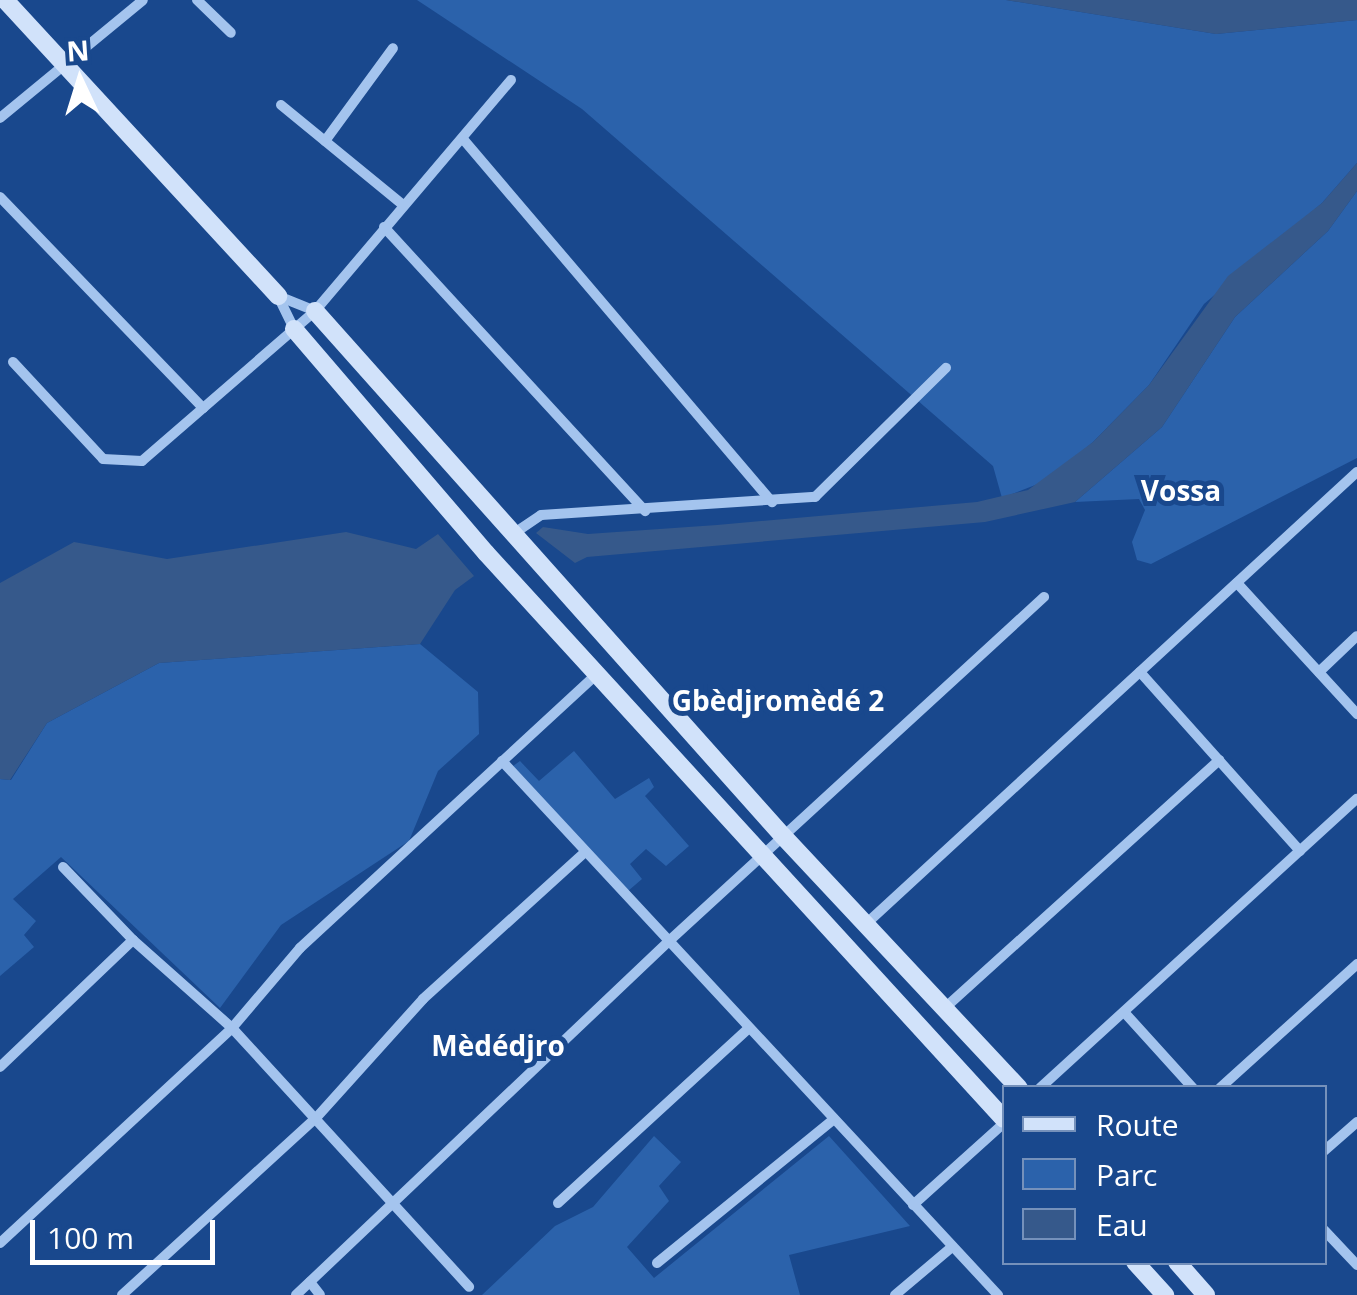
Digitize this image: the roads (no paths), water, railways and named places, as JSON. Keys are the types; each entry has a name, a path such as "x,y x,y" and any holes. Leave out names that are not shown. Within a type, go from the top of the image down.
{"street":[{"path":"5,0 278,296 294,329 597,674 1002,1119"},
{"path":"0,118 143,0"},
{"path":"197,0 231,33"},
{"path":"325,141 393,48"},
{"path":"13,362 82,442 118,465 142,461 315,310 512,80"},
{"path":"281,105 404,205"},
{"path":"463,139 772,502"},
{"path":"0,197 203,408"},
{"path":"384,226 645,511"},
{"path":"278,296 315,310 784,836 947,1006 1016,1085"},
{"path":"516,532 541,515 815,497 946,368"},
{"path":"868,924 1357,472"},
{"path":"1237,582 1357,714"},
{"path":"296,1295 396,1205 668,941 1044,597"},
{"path":"1319,672 1357,636"},
{"path":"1140,672 1300,851"},
{"path":"0,1244 232,1028 300,948 597,674"},
{"path":"947,1006 1219,760"},
{"path":"502,761 992,1293"},
{"path":"1043,1085 1357,799"},
{"path":"122,1295 316,1118 423,999 585,852"},
{"path":"64,868 133,940 232,1028 469,1288"},
{"path":"0,1068 133,940"},
{"path":"1223,1085 1357,964"},
{"path":"1124,1012 1190,1085"},
{"path":"558,1203 749,1028"},
{"path":"657,1262 834,1120"},
{"path":"1327,1149 1357,1122"},
{"path":"913,1205 1002,1123"},
{"path":"1327,1233 1357,1265"},
{"path":"896,1295 952,1247"},
{"path":"1138,1265 1165,1295"},
{"path":"1179,1265 1206,1295"},
{"path":"310,1282 320,1295"}],"water":[{"path":"1006,0 1357,0 1357,20 1216,34"},
{"path":"1357,163 1357,191 1328,231 1235,317 1162,427 1075,502 985,522 587,557 575,563 536,533 543,527 588,534 717,525 977,502 1028,490 1093,442 1149,385 1228,276 1322,203"},
{"path":"346,532 416,549 438,534 474,576 455,590 420,644 159,663 47,723 10,780 0,779 0,583 74,542 167,559"}],"district":[{"name":"Vossa","path":"1181,490"},
{"name":"Gbèdjromèdé 2","path":"778,700"},
{"name":"Mèdédjro","path":"498,1045"}]}
